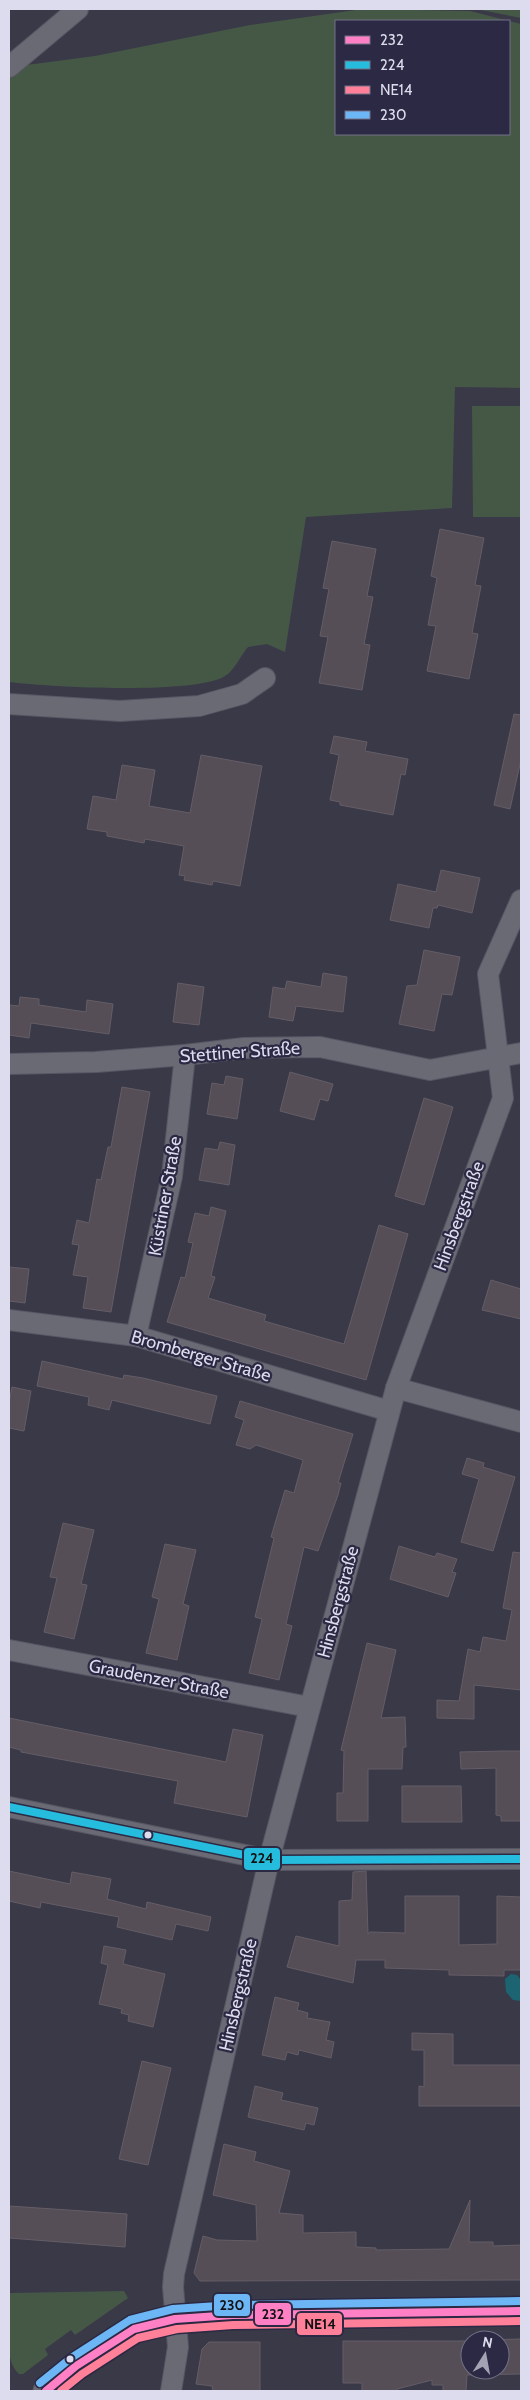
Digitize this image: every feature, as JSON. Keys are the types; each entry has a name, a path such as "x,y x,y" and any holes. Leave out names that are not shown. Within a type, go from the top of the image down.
{"street":[{"path":"12,60 78,9"},
{"path":"9,704 120,711 199,706 242,694 265,678"},
{"name":"Hinsbergstraße","path":"171,2391 178,2356 174,2274 270,1860 309,1707 396,1388 503,1098 488,974 521,900"},
{"name":"Stettiner Straße","path":"9,1064 96,1062 244,1048 320,1047 430,1070 521,1053"},
{"name":"Küstriner Straße","path":"136,1336 172,1176 185,1055"},
{"name":"Bromberger Straße","path":"9,1320 136,1336 389,1411"},
{"path":"396,1388 521,1422"},
{"name":"Graudenzer Straße","path":"9,1650 309,1707"},
{"path":"9,1807 270,1860 521,1859"},
{"path":"46,2391 82,2362 134,2329 175,2319 233,2315 521,2310"}],"green space":[{"path":"363,9 470,11 505,20 335,20 335,135 510,135 510,21 521,24 521,388 455,387 452,508 306,517 285,652 267,644 248,647 228,674 209,682 184,686 120,688 55,686 9,682 9,76 19,66 95,56 250,25"},
{"path":"476,9 521,9 521,18"},
{"path":"472,406 521,406 521,517 473,517"},
{"path":"124,2291 128,2298 75,2335 71,2330 45,2349 48,2355 23,2374 19,2374 10,2358 8,2348 9,2293"}],"water":[{"path":"511,1974 517,1975 521,1980 521,2001 513,2000 506,1992 505,1979"}],"building":[{"path":"440,529 484,538 475,585 481,586 472,633 478,634 469,679 427,671 436,626 428,625 437,578 431,576"},
{"path":"332,541 376,549 367,596 373,597 364,644 370,645 362,690 319,683 328,637 320,636 329,589 323,588"},
{"path":"514,714 521,715 521,760 510,809 494,805"},
{"path":"334,736 367,742 365,751 408,759 405,775 401,774 393,815 340,805 340,802 330,800 339,755 330,753"},
{"path":"201,755 262,766 240,886 213,881 212,885 184,880 185,876 179,875 184,846 145,839 144,843 107,836 107,832 87,829 93,796 116,800 122,765 155,770 149,806 190,813"},
{"path":"441,870 480,878 472,913 438,905 437,908 433,908 429,928 390,920 398,884 436,892"},
{"path":"424,950 460,957 452,995 442,994 434,1031 399,1024 407,986 417,985"},
{"path":"323,973 347,977 343,1012 296,1006 293,1021 269,1017 273,987 285,989 287,981 321,987"},
{"path":"178,983 204,987 199,1025 173,1022"},
{"path":"20,997 39,999 39,1005 86,1012 87,1000 113,1004 109,1034 31,1023 29,1038 9,1035 9,1005 19,1006"},
{"path":"290,1072 333,1084 328,1101 320,1099 314,1120 280,1111"},
{"path":"226,1076 243,1079 237,1119 207,1114 212,1083 224,1085"},
{"path":"122,1087 150,1092 111,1312 83,1308 88,1277 73,1275 79,1245 72,1244 77,1220 89,1223 97,1179 101,1180 108,1147 111,1147"},
{"path":"424,1098 453,1107 424,1205 395,1196"},
{"path":"220,1142 235,1145 229,1185 199,1180 205,1148 218,1150"},
{"path":"211,1207 226,1211 211,1276 215,1277 208,1298 266,1315 264,1321 344,1344 379,1225 408,1234 366,1380 167,1322 181,1277 185,1278 193,1243 188,1242 195,1213 209,1216"},
{"path":"9,1267 29,1269 25,1303 9,1301"},
{"path":"491,1280 521,1289 521,1319 482,1310"},
{"path":"42,1361 123,1379 124,1375 143,1378 217,1396 210,1424 112,1400 109,1410 88,1405 89,1397 37,1386"},
{"path":"12,1387 31,1391 24,1431 9,1428 9,1403"},
{"path":"240,1401 353,1434 338,1483 341,1483 338,1495 318,1551 304,1547 286,1624 292,1626 279,1680 249,1673 262,1619 255,1617 274,1538 271,1537 285,1490 294,1493 303,1460 256,1445 250,1449 236,1445 244,1420 235,1417"},
{"path":"467,1458 484,1463 483,1467 515,1477 493,1551 461,1542 479,1479 462,1474"},
{"path":"63,1523 94,1530 81,1584 87,1585 74,1639 44,1632 57,1578 50,1577"},
{"path":"165,1544 196,1550 183,1604 189,1606 177,1660 146,1653 159,1599 152,1597"},
{"path":"399,1546 435,1557 437,1553 457,1559 452,1572 456,1573 448,1597 390,1579"},
{"path":"513,1552 521,1553 521,1690 474,1685 474,1719 437,1718 437,1700 459,1701 468,1649 480,1652 483,1637 506,1641 512,1610 503,1608"},
{"path":"367,1643 396,1650 381,1718 405,1717 406,1747 403,1747 402,1769 368,1769 368,1821 337,1821 337,1793 343,1793 344,1751 341,1750"},
{"path":"9,1718 226,1762 233,1729 263,1735 247,1817 174,1803 178,1781 21,1752 21,1750 9,1747"},
{"path":"521,1751 521,1821 501,1821 501,1816 496,1815 496,1768 461,1769 460,1752"},
{"path":"402,1786 461,1786 462,1822 402,1822"},
{"path":"9,1871 70,1884 72,1872 111,1879 107,1899 146,1909 147,1902 211,1917 208,1931 176,1924 172,1940 117,1927 119,1917 41,1902 40,1908 9,1901"},
{"path":"366,1871 368,1934 370,1932 405,1933 405,1896 459,1896 459,1945 497,1944 497,1896 521,1897 521,1970 504,1970 504,1976 449,1975 449,1970 385,1968 385,1960 356,1960 353,1983 287,1967 296,1936 339,1946 339,1901 352,1900 353,1872"},
{"path":"104,1946 126,1950 123,1964 165,1974 153,2027 128,2021 129,2015 121,2013 122,2009 99,2004 108,1965 101,1963"},
{"path":"275,1997 299,2003 297,2010 308,2013 307,2018 330,2022 326,2040 334,2042 331,2058 299,2050 298,2055 287,2052 285,2060 262,2055"},
{"path":"412,2033 453,2034 453,2065 521,2065 521,2106 419,2106 419,2086 424,2087 424,2050 412,2050"},
{"path":"142,2061 171,2068 148,2165 119,2159"},
{"path":"255,2086 283,2093 281,2100 318,2108 314,2125 306,2123 304,2130 248,2117"},
{"path":"224,2144 256,2152 254,2161 290,2171 279,2213 303,2215 303,2233 356,2232 356,2247 376,2248 376,2250 449,2249 470,2200 469,2242 493,2242 493,2246 521,2245 521,2280 200,2281 194,2273 203,2236 217,2240 257,2241 256,2205 213,2195"},
{"path":"9,2206 127,2214 125,2247 9,2238"},
{"path":"510,2339 521,2339 521,2374 510,2374"},
{"path":"343,2341 460,2341 460,2380 467,2380 466,2391 443,2391 443,2385 432,2385 432,2380 397,2389 397,2391 362,2391 362,2383 343,2383"},
{"path":"209,2342 260,2342 260,2391 213,2391 212,2386 196,2384 202,2349"}],"transit line":[{"name":"224","path":"9,1807 269,1860 521,1859"},
{"name":"230","path":"40,2383 71,2358 130,2320 173,2309 233,2305 521,2301"},
{"name":"232","path":"46,2391 76,2366 134,2329 175,2319 233,2315 521,2311"},
{"name":"NE14","path":"61,2391 82,2374 138,2338 177,2329 233,2325 521,2321"}]}
